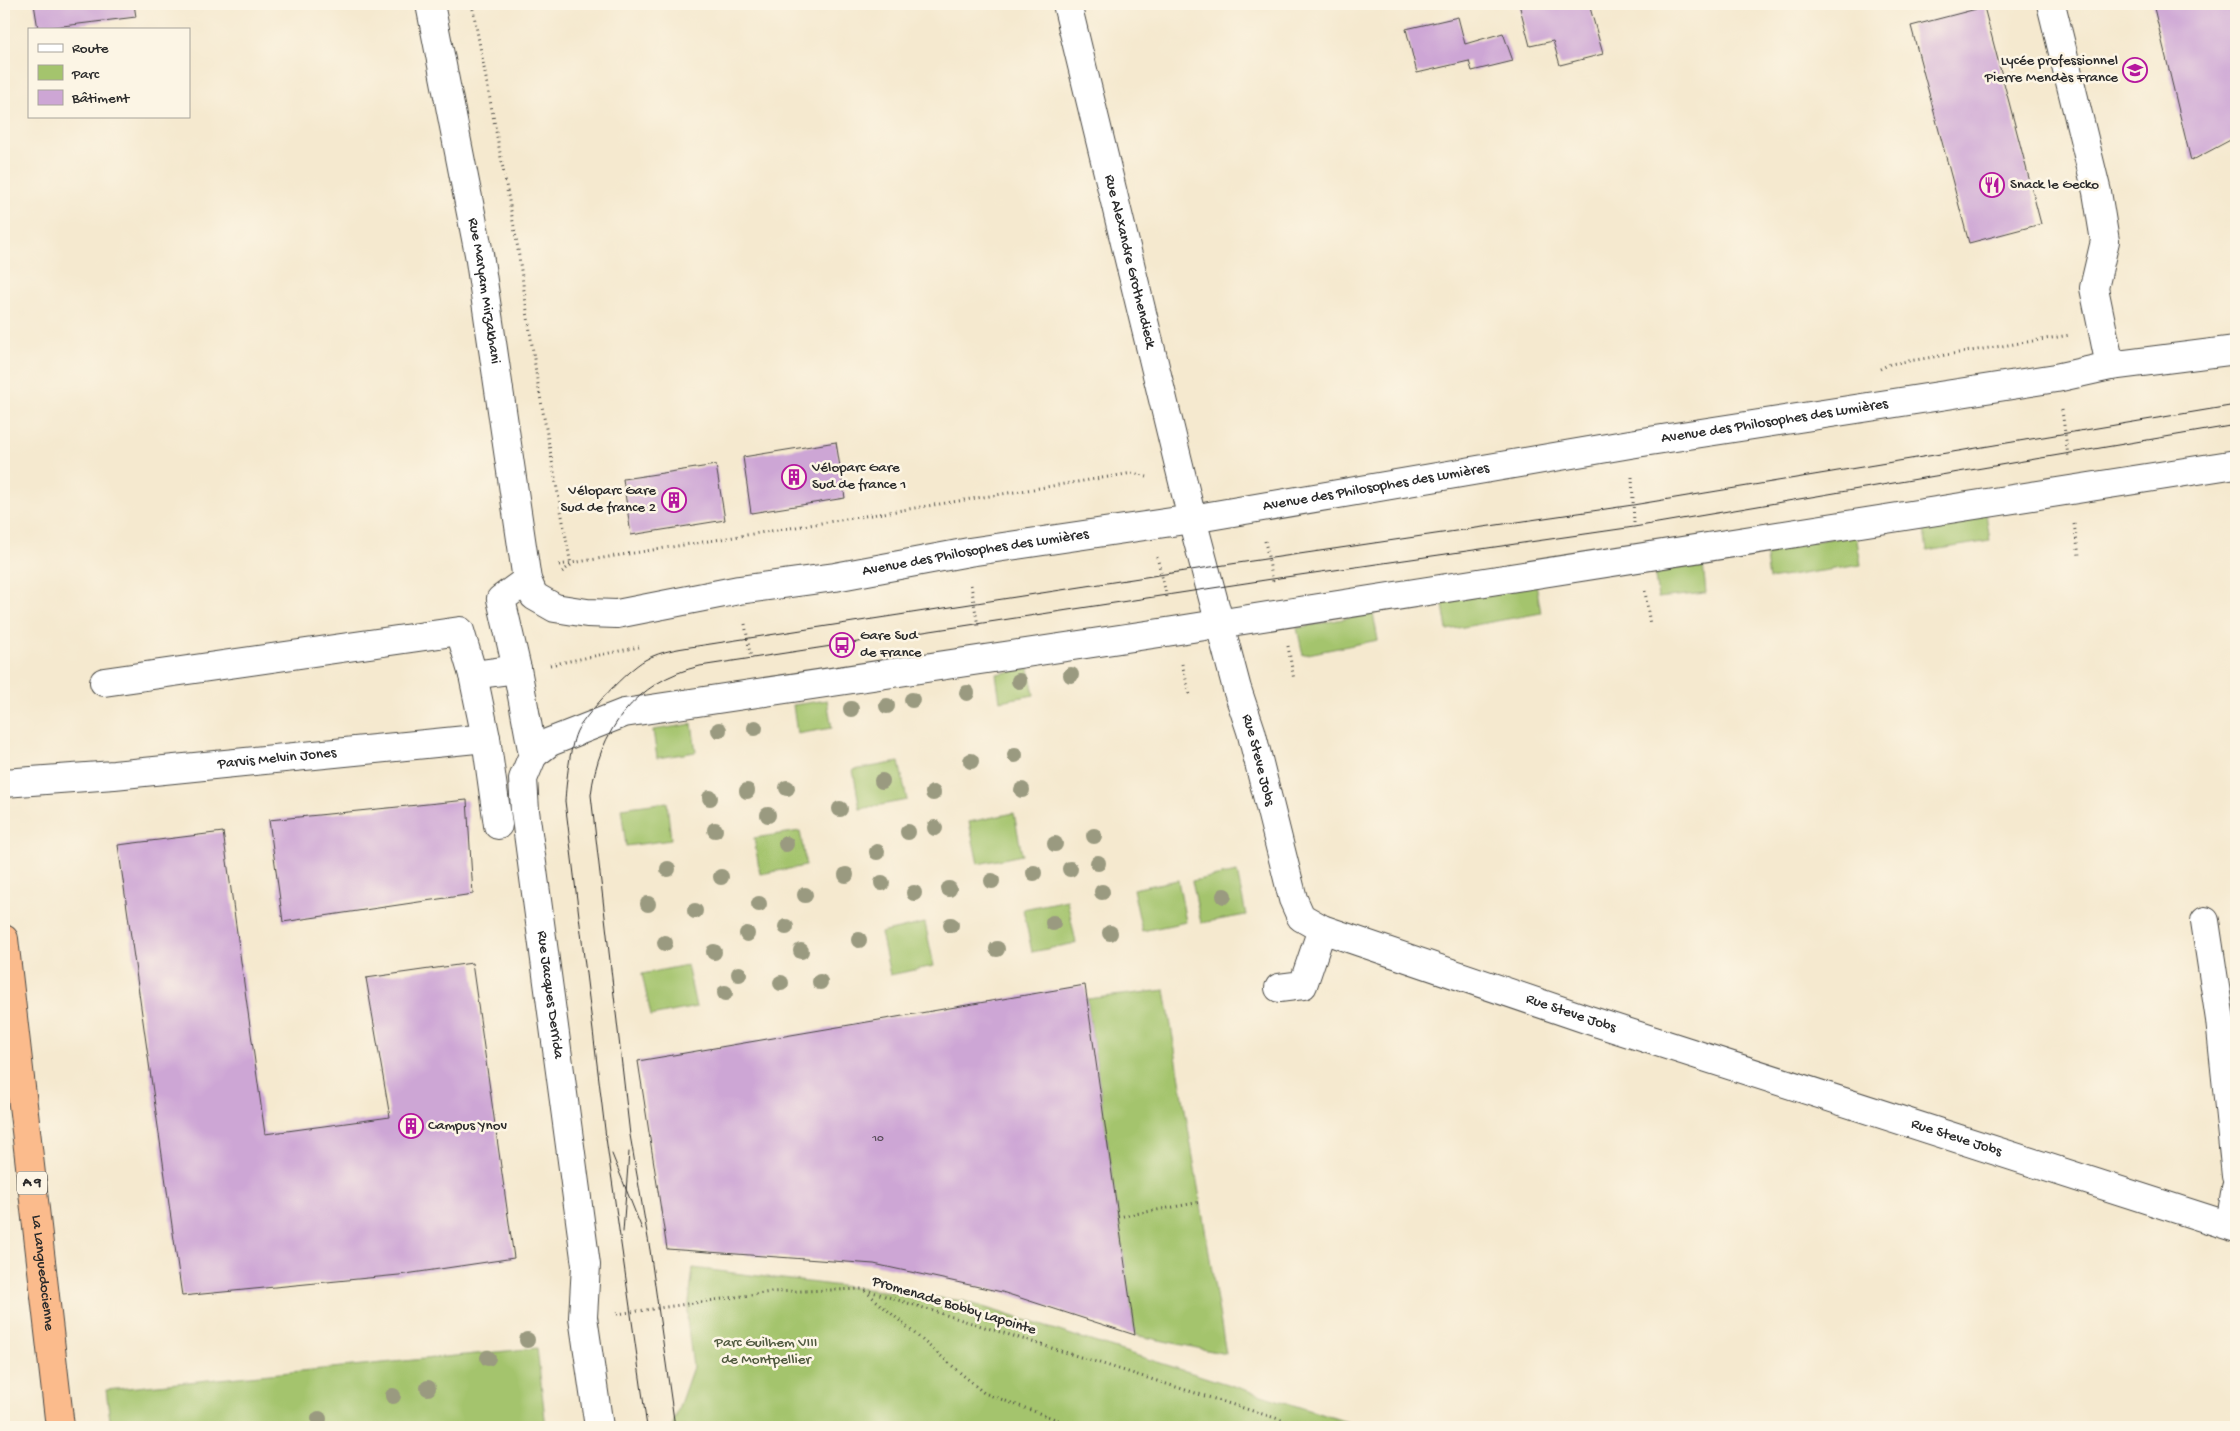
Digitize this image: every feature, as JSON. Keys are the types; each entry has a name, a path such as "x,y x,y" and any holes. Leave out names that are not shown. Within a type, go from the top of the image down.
{"highway":[{"name":"La Languedocienne","path":"4,939 60,1427"}],"street":[{"name":"Rue Maryam Mirzakhani","path":"430,4 479,254 526,574"},
{"name":"Rue Alexandre Grothendieck","path":"1067,4 1192,519"},
{"path":"2051,4 2097,192 2105,241 2094,288 2110,366"},
{"name":"Avenue des Philosophes des Lumières","path":"526,574 534,596 555,608 587,613 617,614 739,590 835,576 969,552 1192,519 1630,444 2046,379 2110,366 2236,350"},
{"path":"526,574 501,599 517,669 533,755 550,742 624,713 984,659 2236,464"},
{"name":"Rue Steve Jobs","path":"1192,519 1219,622 1251,731 1293,899 1301,917 1322,929 1589,1020 2233,1227"},
{"path":"104,682 460,631 473,675 486,738 498,825"},
{"path":"473,675 517,669"},
{"name":"Parvis Melvin Jones","path":"4,783 114,775 486,738"},
{"name":"Rue Jacques Derrida","path":"533,755 523,779 525,811 586,1265 584,1317 599,1427"},
{"path":"2205,921 2220,1020 2236,1176"},
{"path":"1279,988 1303,985 1322,929"},
{"path":"2233,1227 2236,1188"}],"path":[{"path":"1873,372 1890,364 2103,330"},
{"path":"526,574 571,564 1133,473 1186,488"},
{"path":"969,552 971,592 984,659"},
{"path":"739,590 757,692"},
{"path":"1118,1217 1201,1202"},
{"path":"863,1290 984,1393 1077,1427"},
{"name":"Promenade Bobby Lapointe","path":"584,1317 630,1313 771,1292 863,1290 1304,1427"}],"green space":[{"path":"1986,513 1990,541 1927,551 1923,523"},
{"path":"1856,534 1861,565 1769,579 1765,550"},
{"path":"1703,564 1706,593 1658,598 1654,570"},
{"path":"1536,583 1541,613 1447,630 1442,599"},
{"path":"1373,613 1378,640 1303,655 1297,628"},
{"path":"1029,668 1034,695 1000,701 996,674"},
{"path":"827,700 832,728 797,734 793,705"},
{"path":"692,724 696,752 657,758 653,730"},
{"path":"899,762 907,800 860,809 853,770"},
{"path":"667,802 671,840 626,846 621,808"},
{"path":"1014,813 1022,855 978,864 969,822"},
{"path":"800,831 806,866 760,874 754,838"},
{"path":"1237,872 1246,915 1201,923 1192,881"},
{"path":"1178,880 1186,922 1142,931 1133,889"},
{"path":"1067,900 1076,943 1032,952 1023,909"},
{"path":"925,923 934,966 890,975 881,933"},
{"path":"687,965 696,1007 651,1016 642,974"},
{"path":"1165,990 1226,1354 1135,1335 1087,999"},
{"name":"Parc Guilhem VIII de Montpellier","path":"693,1268 964,1301 1363,1427 672,1427 693,1367 687,1320"},
{"path":"537,1348 546,1427 111,1427 106,1390"}],"building":[{"path":"34,4 134,4 136,17 38,28"},
{"path":"1519,4 1589,4 1603,54 1560,65 1553,41 1530,46"},
{"path":"2153,4 2236,4 2236,137 2191,161"},
{"path":"1984,7 2041,224 1969,243 1911,26"},
{"path":"1458,17 1465,44 1503,33 1513,61 1472,71 1469,61 1417,73 1406,29"},
{"name":"Véloparc Gare Sud de france 1","path":"836,442 845,498 751,513 743,457"},
{"name":"Véloparc Gare Sud de france 2","path":"716,465 725,520 631,535 623,479"},
{"path":"467,800 473,894 283,922 269,820"},
{"path":"223,832 265,1134 390,1117 366,978 472,963 514,1258 399,1275 182,1296 118,845"},
{"path":"1085,985 1135,1335 1002,1292 874,1264 667,1249 638,1061"}],"tram line":[{"path":"647,1427 606,1138 565,801 567,775 575,735 578,729 608,692 637,665 659,654 681,648 1633,505 2236,405"},
{"path":"675,1427 650,1250 630,1135 591,795 595,772 602,750 612,730 624,712 657,683 677,673 700,666 1272,579 1634,527 2236,425"},
{"path":"623,1232 629,1152"},
{"path":"612,1154 642,1229"}],"place":[{"name":"Lycée professionnel Pierre Mendès France","path":"2135,70"},
{"name":"Snack le Gecko","path":"1992,185"},
{"name":"Véloparc Gare Sud de france 1","path":"794,477"},
{"name":"Véloparc Gare Sud de france 2","path":"674,500"},
{"name":"Gare Sud de France","path":"842,645"},
{"name":"Campus Ynov","path":"411,1126"}]}
